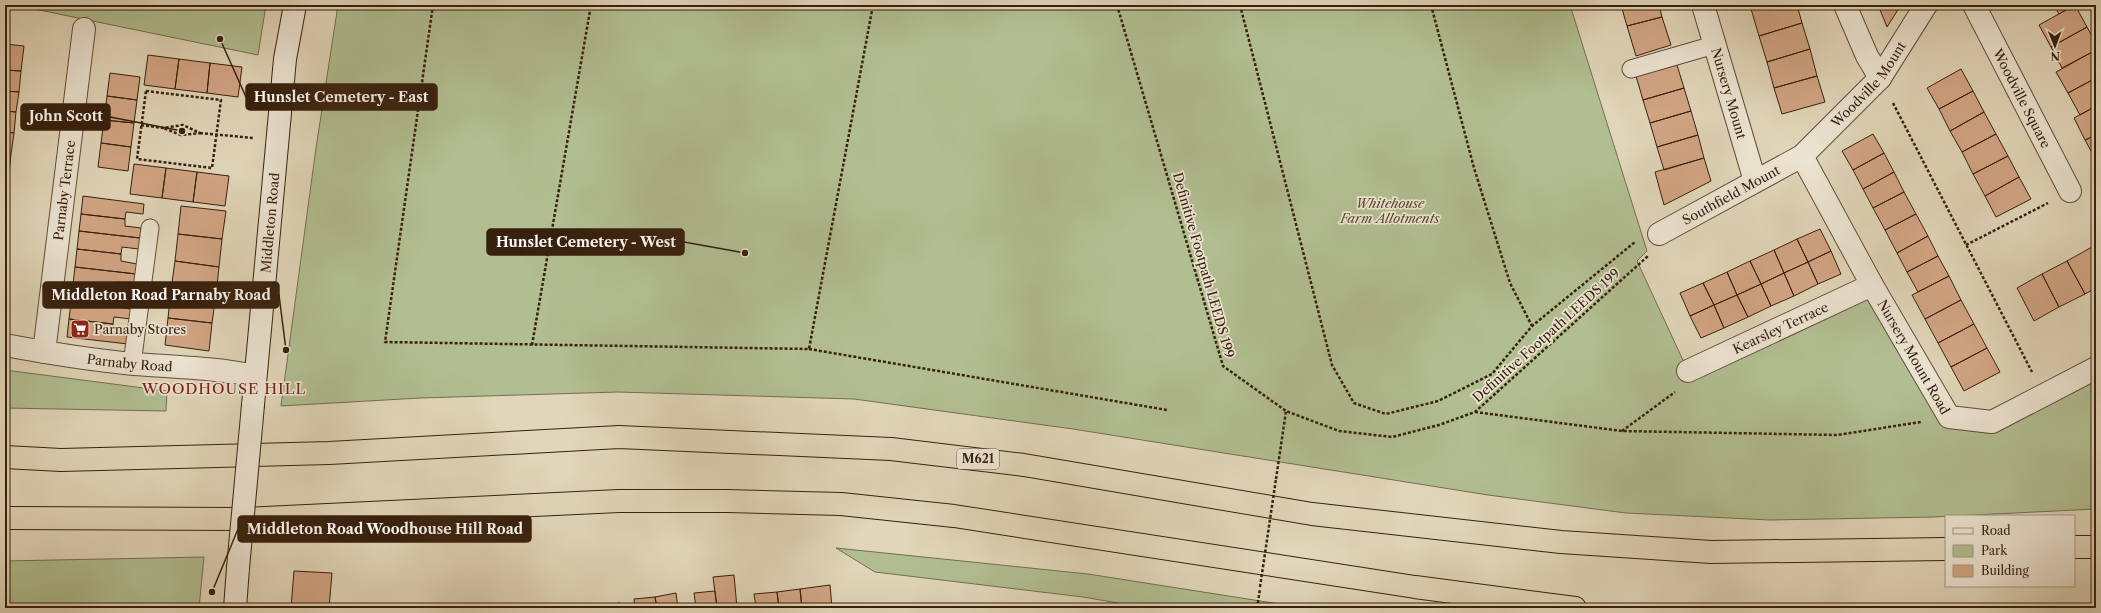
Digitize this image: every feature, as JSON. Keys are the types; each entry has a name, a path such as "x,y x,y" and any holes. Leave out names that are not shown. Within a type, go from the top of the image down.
{"highway":[{"name":"M621","path":"5,457 61,460 330,453 619,437 891,448 1024,465 1312,514 1560,542 1711,552 1945,549"},
{"path":"5,518 242,519 619,501 728,501 841,504 954,516 1415,587 1575,608"},
{"path":"2075,547 2096,547"}],"street":[{"name":"Middleton Road","path":"235,608 285,60 295,5"},
{"name":"Nursery Mount","path":"1703,5 1755,181"},
{"path":"1846,5 1867,56 1880,78"},
{"name":"Woodville Mount","path":"1802,156 1880,78 1926,5"},
{"name":"Woodville Square","path":"1974,5 2070,191"},
{"name":"Parnaby Terrace","path":"44,352 84,29"},
{"name":"Southfield Mount","path":"1659,234 1802,156"},
{"name":"Nursery Mount Road","path":"1802,156 1872,286 1949,417 1992,422 2096,368"},
{"name":"Kearsley Terrace","path":"1688,371 1872,286"},
{"name":"Parnaby Road","path":"5,345 132,364 234,372 255,376"}],"lane":[{"path":"1631,69 1714,45"},
{"path":"132,364 150,228"}],"path":[{"path":"433,5 385,342 809,349 1167,410"},
{"path":"532,345 591,5"},
{"path":"809,349 873,5"},
{"name":"Definitive Footpath LEEDS 199","path":"1117,5 1223,366 1286,411 1339,431 1392,437 1439,425 1475,412 1646,259 1659,234"},
{"path":"1240,5 1332,365 1354,403 1386,414 1438,401 1492,374 1532,326 1640,238 1659,234"},
{"path":"1432,5 1474,168 1510,283 1532,326"},
{"path":"1880,78 2044,395"},
{"path":"146,91 220,100 216,135 212,168 137,159 146,91"},
{"path":"141,125 164,128 181,135 200,133 244,138"},
{"path":"164,128 183,125 200,133"},
{"path":"1966,245 2070,191"},
{"path":"1622,431 1680,388 1688,371"},
{"path":"1257,608 1286,411"},
{"path":"1475,412 1622,431 1837,435 1949,417"}],"green space":[{"path":"15,5 266,5 258,55"},
{"name":"Whitehouse Farm Allotments","path":"338,5 1570,5 1647,251 1637,261 1688,371 1872,285 1949,417 1992,422 2096,368 2096,509 1945,515 1945,516 1934,517 1770,520 1626,513 1488,495 1073,429 854,399 618,392 420,398 281,406 316,148"},
{"path":"5,370 167,391 166,411 5,408"},
{"path":"836,548 1088,574 1305,608 1147,608 1083,597 875,572"},
{"path":"204,557 199,608 5,608 5,561"}],"building":[{"path":"1621,5 1659,5 1662,17 1627,26"},
{"path":"1766,5 1797,5 1802,23 1759,36 1751,9"},
{"path":"1878,5 1901,5 1887,27"},
{"path":"2054,5 2075,5 2059,14"},
{"path":"2075,5 2087,27 2051,47 2039,25"},
{"path":"1662,17 1671,45 1636,56 1627,26"},
{"path":"1802,23 1810,49 1767,62 1759,36"},
{"path":"2087,27 2096,44 2096,50 2062,68 2051,47"},
{"path":"5,44 24,46 21,71 5,70"},
{"path":"1810,49 1817,76 1774,88 1767,62"},
{"path":"2094,51 2096,78 2068,93 2056,72"},
{"path":"148,55 179,59 175,89 144,85"},
{"path":"179,59 210,63 207,93 175,89"},
{"path":"210,63 242,67 238,97 207,93"},
{"path":"1677,65 1684,88 1643,100 1636,76"},
{"path":"1961,69 1973,91 1939,109 1927,88"},
{"path":"5,70 21,71 19,92 5,91"},
{"path":"110,73 140,77 137,100 107,96"},
{"path":"1817,76 1825,102 1782,114 1774,88"},
{"path":"2096,78 2096,106 2080,115 2068,93"},
{"path":"1684,88 1691,111 1650,123 1643,100"},
{"path":"5,91 19,92 16,112 5,111"},
{"path":"1973,91 1984,112 1950,131 1939,109"},
{"path":"107,96 137,100 134,123 104,120"},
{"path":"2096,106 2096,135 2085,140 2074,118"},
{"path":"5,111 16,112 14,133 5,132"},
{"path":"1691,111 1698,135 1657,147 1650,123"},
{"path":"1984,112 1996,134 1962,152 1950,131"},
{"path":"104,120 134,123 131,147 101,143"},
{"path":"5,132 14,133 11,154 5,153"},
{"path":"1873,134 1884,153 1853,170 1842,151"},
{"path":"1996,134 2008,156 1973,174 1962,152"},
{"path":"1698,135 1704,158 1664,170 1657,147"},
{"path":"2096,135 2096,160 2085,140"},
{"path":"101,143 131,147 128,171 98,167"},
{"path":"5,153 11,154 9,175 5,175"},
{"path":"1884,153 1894,172 1863,189 1853,170"},
{"path":"2008,156 2019,177 1985,196 1973,174"},
{"path":"1704,158 1711,181 1664,205 1655,172"},
{"path":"134,164 166,168 162,198 130,194"},
{"path":"166,168 197,172 193,202 162,198"},
{"path":"197,172 229,176 225,206 193,202"},
{"path":"1894,172 1904,192 1873,208 1863,189"},
{"path":"5,175 9,175 7,196 5,196"},
{"path":"2019,177 2031,199 1996,217 1985,196"},
{"path":"1904,192 1916,214 1885,230 1873,208"},
{"path":"83,196 144,204 143,214 126,212 125,219 81,214"},
{"path":"181,206 226,211 222,239 178,234"},
{"path":"81,214 125,219 125,226 141,228 140,238 79,231"},
{"path":"1916,214 1928,236 1897,253 1885,230"},
{"path":"1820,229 1831,251 1808,262 1797,239"},
{"path":"79,231 140,238 139,249 122,247 121,254 77,249"},
{"path":"178,234 222,239 219,267 175,261"},
{"path":"1928,236 1938,256 1907,272 1897,253"},
{"path":"1797,239 1808,262 1784,273 1774,250"},
{"path":"2092,247 2096,255 2096,288 2085,294 2067,261"},
{"path":"77,249 121,254 121,261 137,264 136,274 75,267"},
{"path":"1774,250 1784,273 1761,284 1750,261"},
{"path":"1831,251 1841,274 1818,284 1808,262"},
{"path":"1938,256 1949,276 1918,292 1907,272"},
{"path":"175,261 219,267 216,295 171,290"},
{"path":"1750,261 1761,284 1737,295 1727,272"},
{"path":"2067,261 2085,294 2059,307 2042,274"},
{"path":"1808,262 1818,284 1794,296 1784,273"},
{"path":"75,267 136,274 135,284 118,282 117,290 73,284"},
{"path":"1727,272 1737,295 1714,305 1703,283"},
{"path":"1784,273 1794,296 1771,306 1761,284"},
{"path":"2042,274 2059,307 2034,321 2017,288"},
{"path":"1949,276 1961,300 1925,319 1912,295"},
{"path":"1703,283 1714,305 1690,316 1680,293"},
{"path":"73,284 117,290 116,297 134,298 132,309 71,302"},
{"path":"1761,284 1771,306 1748,317 1737,295"},
{"path":"171,290 216,295 212,323 168,318"},
{"path":"1737,295 1748,317 1724,328 1714,305"},
{"path":"1961,300 1974,324 1938,343 1925,319"},
{"path":"71,302 132,309 131,319 114,317 113,324 69,319"},
{"path":"1714,305 1724,328 1701,338 1690,316"},
{"path":"168,318 212,323 209,351 165,345"},
{"path":"69,319 113,324 112,332 129,334 128,344 67,337"},
{"path":"1974,324 1987,348 1951,367 1938,343"},
{"path":"1987,348 2000,372 1964,391 1951,367"},
{"path":"294,571 332,573 329,608 291,608"},
{"path":"734,575 737,608 717,608 713,577"},
{"path":"830,585 832,608 802,608 800,589"},
{"path":"800,589 802,608 779,608 777,592"},
{"path":"715,591 717,608 696,608 694,593"},
{"path":"777,592 779,608 756,608 754,594"},
{"path":"676,593 678,608 657,608 655,597"},
{"path":"655,597 657,608 635,608 634,599"},
{"path":"620,603 621,608 599,608 598,606"}],"place":[{"name":"Hunslet Cemetery - East","path":"220,39"},
{"name":"John Scott","path":"182,131"},
{"name":"Hunslet Cemetery - West","path":"745,253"},
{"name":"Parnaby Stores","path":"80,329"},
{"name":"Middleton Road Parnaby Road","path":"286,350"},
{"name":"Middleton Road Woodhouse Hill Road","path":"212,592"}],"district":[{"name":"WOODHOUSE HILL","path":"224,389"}]}
